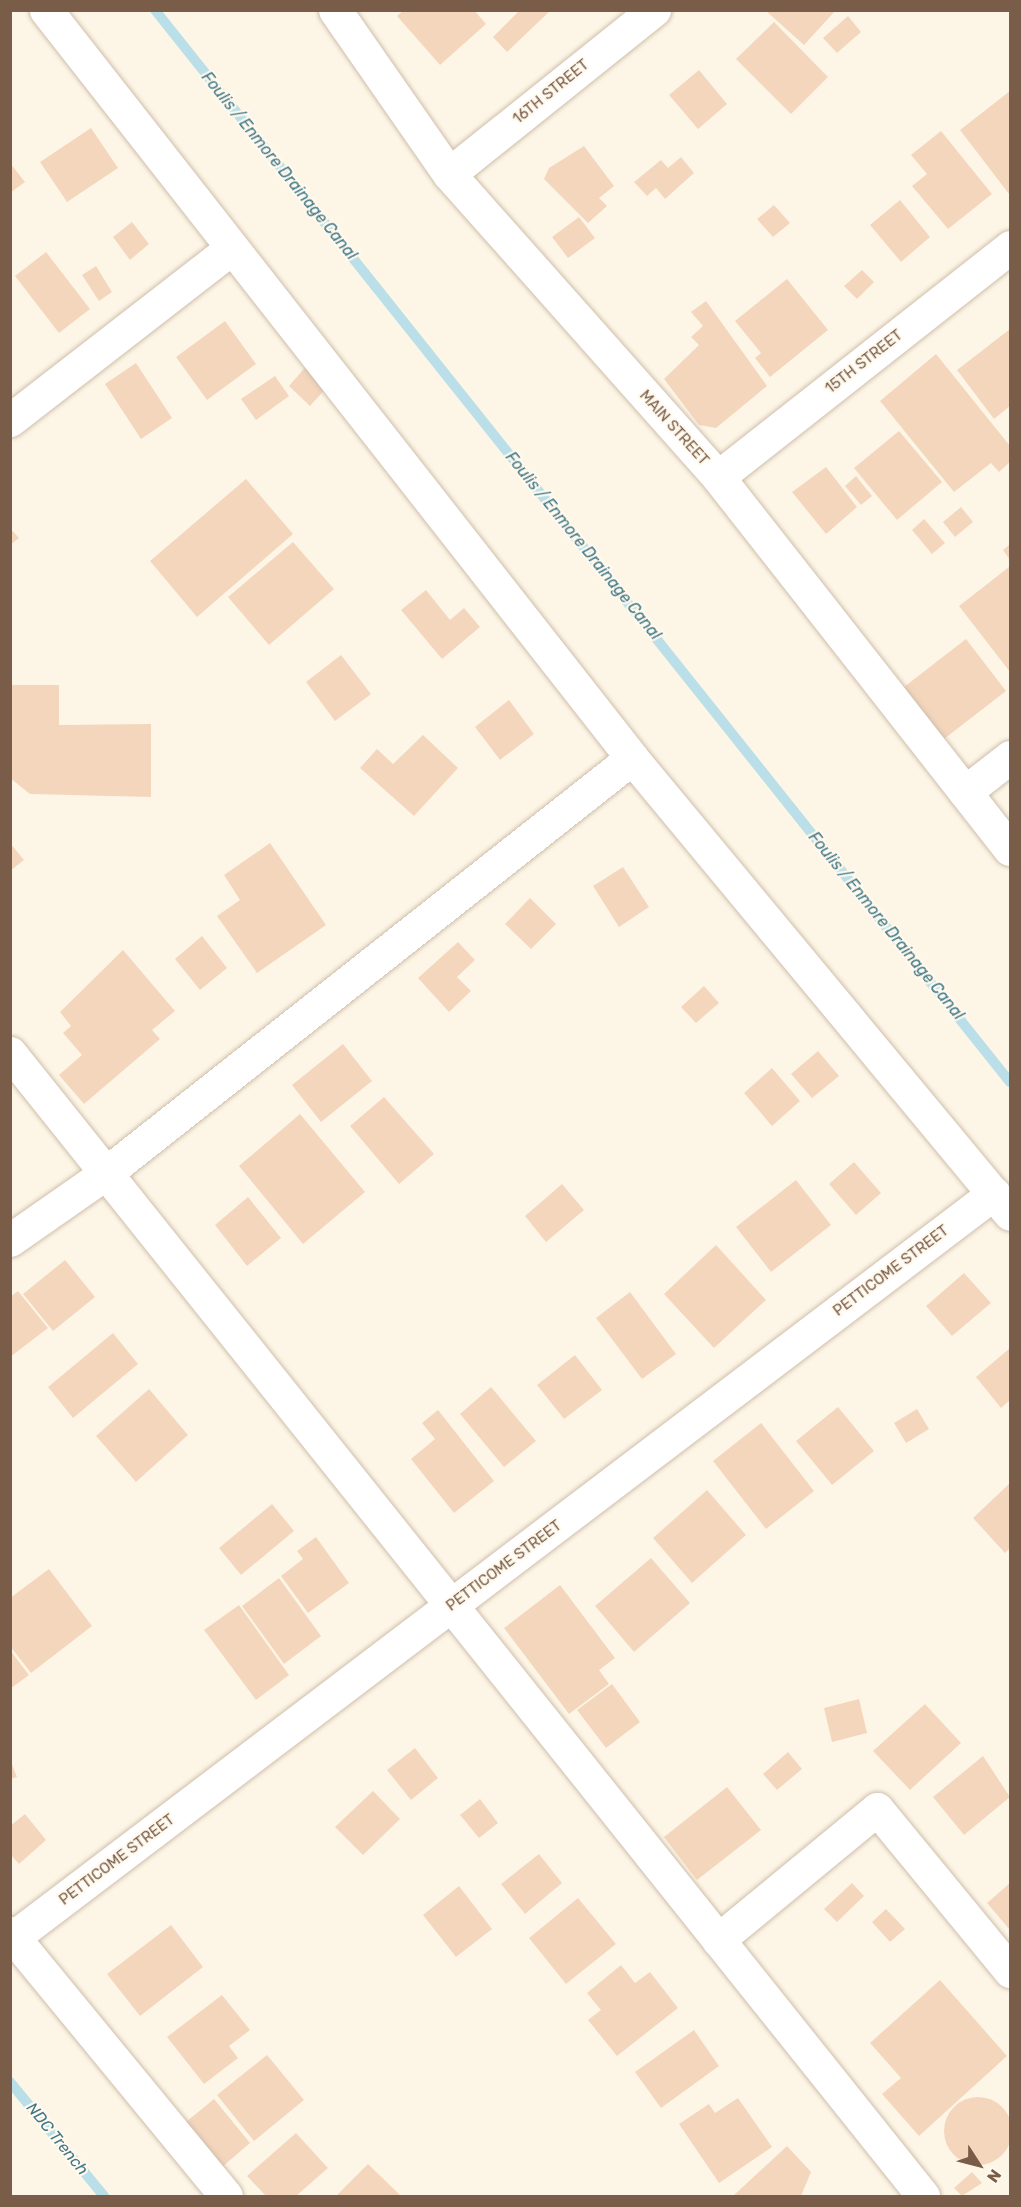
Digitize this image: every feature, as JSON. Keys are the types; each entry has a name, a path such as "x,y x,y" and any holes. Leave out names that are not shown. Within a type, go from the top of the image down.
{"street":[{"path":"46,10 632,758 1002,1204"},
{"name":"MAIN STREET","path":"335,10 449,174 718,477 1011,849"},
{"name":"16TH STREET","path":"449,174 654,10"},
{"name":"15TH STREET","path":"718,477 1011,247"},
{"path":"10,420 232,248"},
{"path":"965,792 1011,757"},
{"path":"10,1240 106,1173 632,758"},
{"path":"10,1053 922,2196"},
{"name":"PETTICOME STREET","path":"12,1937 452,1605 1002,1204"},
{"path":"718,1940 877,1809 1011,1971"},
{"path":"12,1937 226,2196"}],"building":[{"path":"404,10 474,10 486,24 440,65 397,16"},
{"path":"520,10 551,10 507,52 493,37"},
{"path":"765,10 836,10 804,45"},
{"path":"848,16 861,32 837,53 823,38"},
{"path":"774,22 828,77 791,114 736,59"},
{"path":"699,70 727,104 698,129 669,95"},
{"path":"1010,91 1010,193 1009,194 960,130"},
{"path":"91,128 118,168 67,202 40,162"},
{"path":"941,131 992,194 948,229 912,186 927,174 911,155"},
{"path":"584,146 614,186 599,198 607,206 588,223 544,179 549,168"},
{"path":"681,157 694,173 665,199 656,188 647,196 634,182 661,160 668,168"},
{"path":"10,163 25,182 10,193"},
{"path":"900,200 930,237 901,262 870,225"},
{"path":"774,205 790,223 773,237 757,219"},
{"path":"579,217 595,238 568,258 552,237"},
{"path":"132,222 149,244 130,260 113,237"},
{"path":"46,252 90,309 59,333 15,276"},
{"path":"96,266 112,292 99,301 82,275"},
{"path":"862,270 874,282 857,299 844,286"},
{"path":"787,279 828,330 770,377 755,358 761,353 735,321"},
{"path":"706,301 767,386 716,428 699,425 664,379 699,345 691,337 703,326 691,312"},
{"path":"225,321 256,364 207,400 176,357"},
{"path":"1010,329 1010,406 994,419 957,370"},
{"path":"936,354 1010,446 1010,462 999,472 991,463 954,492 880,401"},
{"path":"136,363 172,418 141,439 105,384"},
{"path":"309,363 331,383 310,406 289,386"},
{"path":"275,376 289,396 256,420 241,399"},
{"path":"899,431 942,482 897,520 854,468"},
{"path":"826,467 857,507 826,534 792,492"},
{"path":"856,476 872,496 861,505 845,486"},
{"path":"246,479 293,534 197,617 150,561"},
{"path":"961,507 973,522 955,537 943,522"},
{"path":"924,519 945,543 932,554 912,530"},
{"path":"10,528 19,538 10,545"},
{"path":"293,542 334,589 269,645 228,597"},
{"path":"1010,544 1010,560 1003,550"},
{"path":"1009,567 1010,569 1010,672 959,606"},
{"path":"426,590 450,620 464,608 480,627 442,659 401,610"},
{"path":"966,639 1006,691 944,739 904,687"},
{"path":"341,655 371,694 335,721 306,682"},
{"path":"10,685 59,685 59,725 151,724 151,797 30,794 10,778"},
{"path":"509,700 534,734 500,760 475,727"},
{"path":"423,735 458,768 414,816 360,768 377,749 393,764"},
{"path":"10,843 24,860 10,871"},
{"path":"270,843 326,925 257,973 217,916 240,900 224,875"},
{"path":"623,867 649,907 619,927 593,886"},
{"path":"530,898 556,924 531,949 505,924"},
{"path":"202,936 227,968 200,990 175,959"},
{"path":"458,942 475,960 457,977 471,991 449,1012 418,978"},
{"path":"123,950 175,1011 152,1030 160,1039 84,1104 59,1075 82,1055 63,1033 71,1026 60,1012"},
{"path":"704,986 719,1003 696,1023 681,1007"},
{"path":"343,1044 372,1081 321,1122 292,1085"},
{"path":"818,1051 839,1076 812,1098 791,1074"},
{"path":"772,1068 800,1101 772,1126 744,1093"},
{"path":"384,1097 434,1154 399,1184 350,1126"},
{"path":"300,1114 365,1192 303,1244 239,1166"},
{"path":"854,1162 881,1193 856,1215 829,1184"},
{"path":"796,1180 831,1225 771,1272 736,1227"},
{"path":"562,1184 584,1210 546,1242 525,1216"},
{"path":"248,1197 281,1238 247,1266 215,1225"},
{"path":"716,1245 766,1300 714,1348 664,1294"},
{"path":"65,1260 95,1297 53,1331 23,1294"},
{"path":"964,1273 991,1303 952,1336 926,1306"},
{"path":"18,1291 48,1328 10,1357 10,1297"},
{"path":"630,1292 676,1354 642,1379 596,1318"},
{"path":"113,1333 138,1364 73,1418 48,1387"},
{"path":"1010,1348 1010,1400 1001,1408 976,1377"},
{"path":"575,1355 602,1390 564,1419 537,1385"},
{"path":"491,1387 536,1441 504,1467 460,1414"},
{"path":"149,1389 188,1435 136,1482 96,1436"},
{"path":"838,1407 874,1451 832,1485 796,1441"},
{"path":"917,1409 929,1429 906,1443 894,1423"},
{"path":"438,1410 494,1481 454,1513 411,1459 435,1439 422,1423"},
{"path":"761,1423 814,1491 766,1529 713,1461"},
{"path":"1010,1483 1010,1548 1005,1553 973,1518"},
{"path":"707,1490 746,1535 692,1583 653,1538"},
{"path":"272,1504 294,1531 241,1575 219,1548"},
{"path":"316,1537 349,1583 308,1613 281,1576 303,1559 297,1551"},
{"path":"651,1558 690,1603 634,1652 595,1606"},
{"path":"49,1569 92,1626 31,1673 10,1646 10,1598"},
{"path":"279,1578 321,1636 284,1664 242,1606"},
{"path":"560,1585 615,1658 599,1670 609,1684 569,1714 504,1628"},
{"path":"239,1605 289,1675 256,1700 204,1630"},
{"path":"10,1650 29,1675 10,1689"},
{"path":"612,1684 640,1722 606,1748 577,1710"},
{"path":"859,1699 867,1733 832,1742 824,1708"},
{"path":"925,1704 961,1743 910,1790 873,1751"},
{"path":"415,1748 438,1778 411,1800 387,1770"},
{"path":"788,1752 802,1769 777,1790 763,1774"},
{"path":"983,1756 1010,1797 964,1835 933,1797"},
{"path":"10,1760 17,1777 10,1779"},
{"path":"727,1787 761,1830 697,1880 664,1837"},
{"path":"373,1791 400,1819 363,1855 335,1827"},
{"path":"480,1799 498,1823 479,1838 460,1815"},
{"path":"25,1814 46,1840 19,1864 10,1854 10,1826"},
{"path":"539,1854 562,1883 525,1914 501,1884"},
{"path":"852,1883 864,1896 837,1922 824,1909"},
{"path":"1010,1883 1010,1930 987,1903"},
{"path":"459,1886 492,1929 456,1957 423,1915"},
{"path":"578,1898 616,1944 566,1984 529,1938"},
{"path":"886,1909 905,1929 890,1942 872,1922"},
{"path":"171,1925 203,1967 140,2016 107,1974"},
{"path":"621,1965 635,1983 650,1972 678,2008 617,2056 588,2020 601,2010 587,1993"},
{"path":"940,1980 1007,2056 919,2136 882,2094 901,2078 870,2043"},
{"path":"222,1995 250,2030 229,2046 238,2058 204,2084 167,2037"},
{"path":"694,2030 719,2066 661,2108 635,2072"},
{"path":"267,2055 304,2100 254,2141 217,2095"},
{"path":"971,2097 985,2097 997,2102 1007,2112 1012,2131 1007,2150 997,2160 985,2165 971,2165 959,2160 949,2150 944,2138 944,2124 949,2112 959,2102"},
{"path":"738,2098 772,2147 719,2183 679,2124 709,2104 715,2113"},
{"path":"214,2099 250,2143 222,2167 186,2122"},
{"path":"296,2133 328,2168 296,2196 266,2196 247,2176"},
{"path":"787,2146 811,2172 801,2196 733,2196"},
{"path":"368,2164 401,2196 336,2196"},
{"path":"972,2172 982,2183 962,2196 954,2188"}],"waterway":[{"name":"Foulis / Enmore Drainage Canal","path":"155,10 1010,1082"},
{"name":"NDC Trench","path":"10,2082 104,2196"}]}
